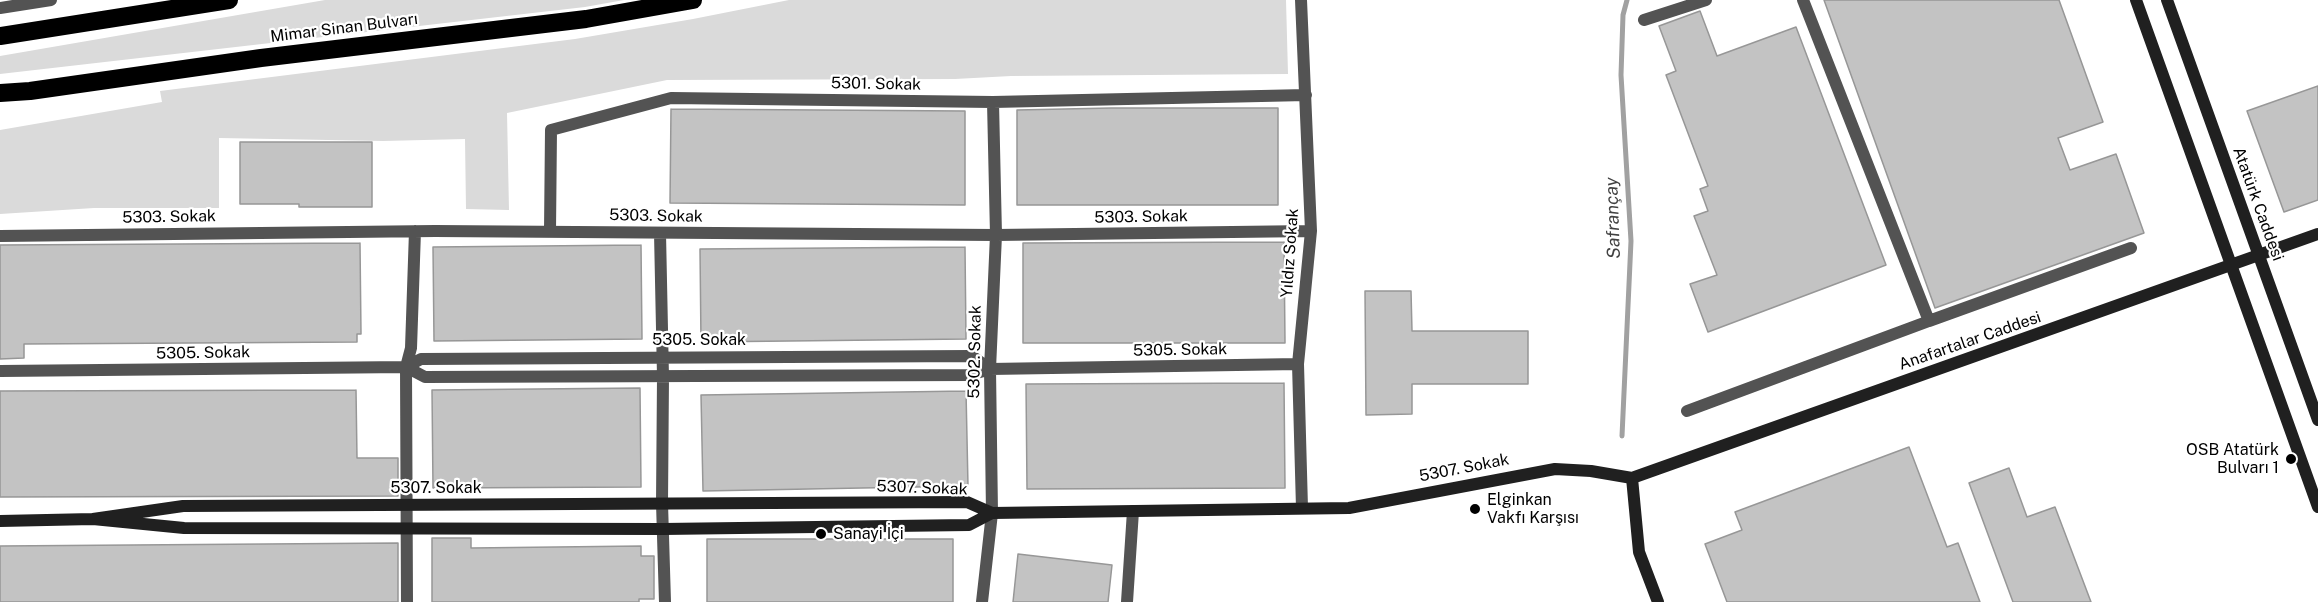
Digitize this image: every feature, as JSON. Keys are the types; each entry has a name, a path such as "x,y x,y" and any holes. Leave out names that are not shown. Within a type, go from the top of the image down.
{"highway":[{"path":"0,34 229,0"},
{"name":"Mimar Sinan Bulvarı","path":"0,95 261,58 586,20 693,0"}],"street":[{"path":"0,8 51,0"},
{"name":"Yıldız Sokak","path":"1301,0 1311,231 1298,364 1302,508"},
{"path":"1644,20 1706,0"},
{"path":"1803,0 1929,321"},
{"path":"2136,0 2318,507"},
{"name":"Atatürk Caddesi","path":"2168,0 2318,420"},
{"name":"5301. Sokak","path":"550,231 550,130 671,98 993,102 1306,95"},
{"name":"5302. Sokak","path":"982,602 992,513 990,369 996,235 993,102"},
{"path":"407,602 406,367 411,348 415,231"},
{"name":"5303. Sokak","path":"0,236 415,231 996,235 1311,231"},
{"path":"660,233 665,602"},
{"name":"Anafartalar Caddesi","path":"1632,478 2318,234"},
{"path":"1687,411 2131,248"},
{"name":"5305. Sokak","path":"0,371 406,367 421,359 663,356 972,356 990,369"},
{"name":"5305. Sokak","path":"406,367 425,377 970,375 990,369 1298,364"},
{"name":"5307. Sokak","path":"93,519 183,506 405,504 967,502 992,513 1349,508 1555,469 1592,471 1632,478"},
{"path":"1632,478 1639,552 1658,602"},
{"path":"1127,602 1132,511"},
{"name":"5307. Sokak","path":"0,520 93,519 184,528 663,529 969,525 992,513"}],"shaded area":[{"path":"325,0 624,0 585,7 0,74 0,56"},
{"path":"789,0 1286,0 1288,74 667,80 507,113 509,210 466,209 465,139 383,141 219,138 219,208 94,208 0,214 0,130 162,102 160,91 575,39"}],"building":[{"path":"1824,0 2059,0 2103,122 2058,138 2070,170 2116,154 2144,233 1935,308"},
{"path":"1700,11 1717,56 1796,27 1886,265 1708,332 1690,284 1717,275 1694,216 1708,211 1700,189 1708,186 1666,75 1676,71 1659,26"},
{"path":"2318,86 2318,200 2284,212 2247,111"},
{"path":"1278,108 1278,205 1017,205 1017,110"},
{"path":"671,109 965,111 965,205 670,203"},
{"path":"240,142 372,142 372,207 240,204"},
{"path":"1284,242 1285,343 1023,343 1023,243"},
{"path":"360,243 361,334 357,334 357,342 24,344 24,358 0,359 0,245"},
{"path":"641,245 642,339 434,341 433,247"},
{"path":"965,247 966,339 701,342 700,249"},
{"path":"1365,291 1411,291 1412,331 1528,331 1528,384 1412,384 1412,414 1366,415"},
{"path":"1284,383 1285,488 1027,489 1026,384"},
{"path":"640,388 641,487 433,488 432,390"},
{"path":"356,390 357,458 398,458 398,496 0,497 0,391"},
{"path":"966,391 968,486 703,491 701,395"},
{"path":"1909,447 1947,547 1958,543 1980,602 1727,602 1705,544 1742,530 1735,512"},
{"path":"2009,468 2027,517 2055,507 2091,602 2013,602 1969,483"},
{"path":"432,538 471,538 471,548 641,546 641,556 654,556 654,599 639,599 639,602 432,602"},
{"path":"707,539 953,539 953,602 707,602"},
{"path":"398,543 398,602 0,602 0,546"},
{"path":"1018,554 1112,565 1108,602 1013,602"}],"waterway":[{"name":"Safrançay","path":"1622,436 1631,241 1621,75 1623,15 1627,0"}],"place":[{"name":"OSB Atatürk Bulvarı 1","path":"2291,459"},
{"name":"Elginkan Vakfı Karşısı","path":"1475,509"},
{"name":"Sanayi İçi","path":"821,534"}]}
